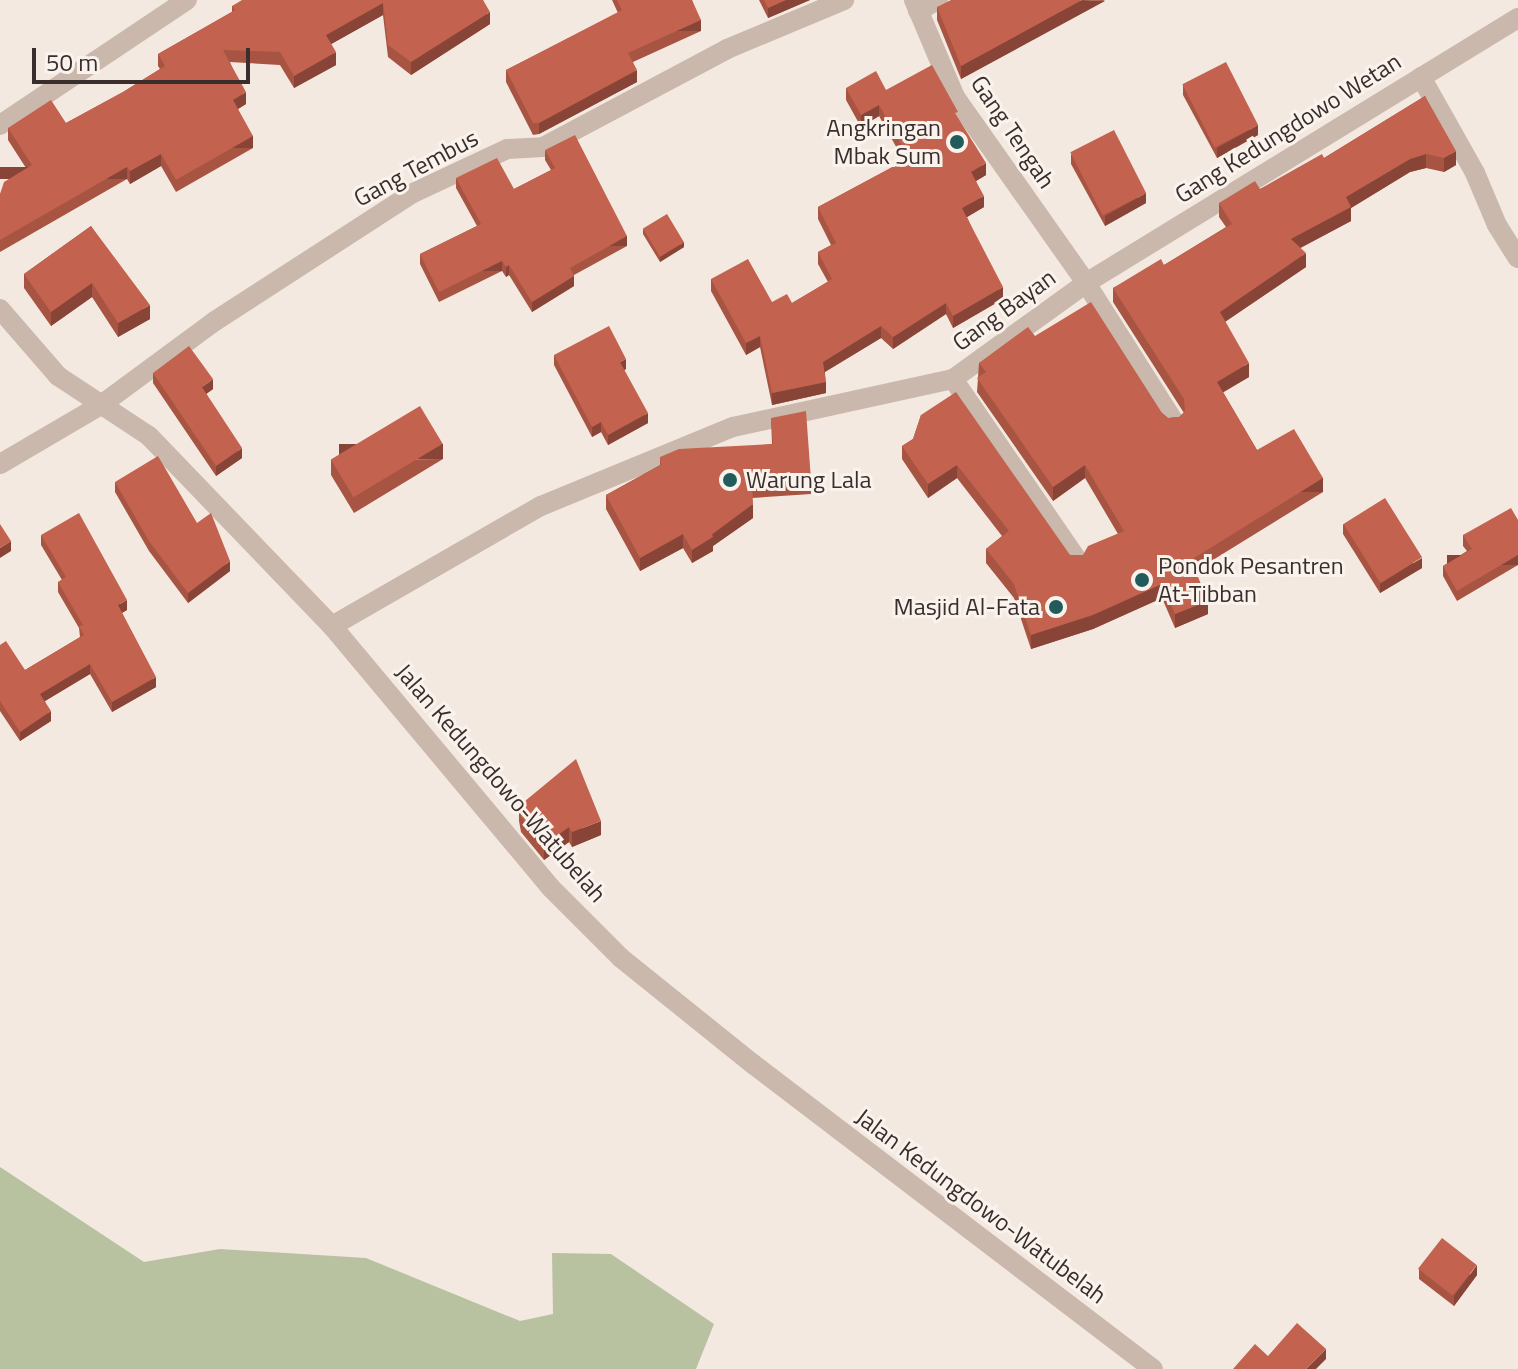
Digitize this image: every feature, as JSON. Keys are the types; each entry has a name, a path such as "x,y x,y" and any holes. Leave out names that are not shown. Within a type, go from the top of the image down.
{"street":[{"path":"0,125 187,0"},
{"name":"Gang Tembus","path":"0,464 101,405 215,321 411,194 507,149 543,147 727,49 844,0"},
{"path":"916,6 938,0"},
{"name":"Gang Tengah","path":"916,6 955,97 1086,283 1173,420"},
{"name":"Gang Kedungdowo Wetan","path":"1086,283 1518,18"},
{"path":"1421,77 1475,173 1497,225 1518,258"},
{"name":"Gang Bayan","path":"953,379 1086,283"},
{"name":"Jalan Kedungdowo-Watubelah","path":"0,309 58,376 149,436 332,626 551,888 621,958 766,1074 1153,1369"},
{"path":"332,626 541,506 733,427 953,379 1076,558"}],"green space":[{"path":"0,1167 144,1262 220,1249 366,1258 520,1321 553,1314 552,1253 611,1254 714,1324 696,1369 0,1369"}],"building":[{"path":"242,0 483,0 490,12 411,62 388,45 383,3 326,35 336,52 294,76 280,52 223,50 246,92 233,100 253,136 176,180 161,154 130,171 127,167 0,240 0,194 4,182 32,165 8,128 51,100 66,123 123,92 165,66 158,54 235,10 232,6"},
{"path":"617,0 692,0 701,20 628,53 637,70 539,123 533,123 506,70 622,10"},
{"path":"764,0 786,0 768,8"},
{"path":"951,0 1082,0 961,66 937,7"},
{"path":"1226,62 1258,125 1215,148 1182,84"},
{"path":"932,65 958,112 955,113 986,163 971,172 984,196 962,208 1003,287 953,316 946,303 893,337 881,326 823,362 826,382 772,393 760,336 746,343 711,279 748,259 772,302 787,294 792,303 832,279 818,252 836,243 818,207 909,158 879,105 861,115 846,88 876,71 886,90"},
{"path":"1425,96 1456,151 1444,158 1426,154 1410,159 1346,197 1351,207 1291,239 1306,253 1220,312 1249,363 1217,382 1257,450 1294,429 1323,478 1191,560 1208,601 1175,614 1162,584 1093,615 1031,635 1014,584 986,549 1009,531 957,465 928,484 902,446 913,439 921,415 956,392 1070,555 1083,555 1088,546 1124,531 1085,465 1053,487 977,378 986,372 979,363 1028,327 1035,336 1091,302 1162,413 1168,418 1179,417 1185,411 1184,399 1113,288 1161,259 1164,265 1232,224 1219,203 1255,181 1260,189 1322,154 1324,158"},
{"path":"1114,130 1146,193 1103,216 1070,152"},
{"path":"575,135 627,236 570,268 574,276 532,302 509,265 506,267 502,261 439,292 420,254 481,224 456,178 497,158 514,189 555,168 545,150"},
{"path":"667,214 684,242 660,257 643,228"},
{"path":"91,226 150,305 118,323 92,283 51,312 24,274"},
{"path":"609,326 626,359 620,362 648,413 608,435 601,422 592,427 554,355"},
{"path":"189,346 213,379 202,387 242,448 216,466 153,373"},
{"path":"420,406 443,444 354,497 331,460"},
{"path":"806,411 811,480 752,484 753,504 712,534 713,537 692,550 683,534 640,558 606,495 661,465 660,457 679,449 773,444 771,418"},
{"path":"158,456 197,523 211,513 230,561 188,593 149,541 115,482"},
{"path":"1385,498 1422,557 1381,583 1343,524"},
{"path":"1511,508 1518,520 1518,555 1457,591 1443,566 1472,549 1463,535"},
{"path":"79,513 127,600 118,605 156,677 112,702 90,664 40,694 51,711 20,732 0,701 0,645 6,641 25,670 84,635 79,626 83,625 58,582 66,577 41,535"},
{"path":"0,524 11,541 0,548"},
{"path":"576,759 601,821 572,832 569,827 544,845 521,817 519,806"},
{"path":"1442,1238 1477,1265 1453,1296 1418,1269"},
{"path":"1297,1323 1326,1349 1306,1369 1233,1369 1255,1344 1268,1356"}],"place":[{"name":"Angkringan Mbak Sum","path":"957,142"},
{"name":"Warung Lala","path":"730,480"},
{"name":"Pondok Pesantren At-Tibban","path":"1142,580"},
{"name":"Masjid Al-Fata","path":"1056,607"}]}
